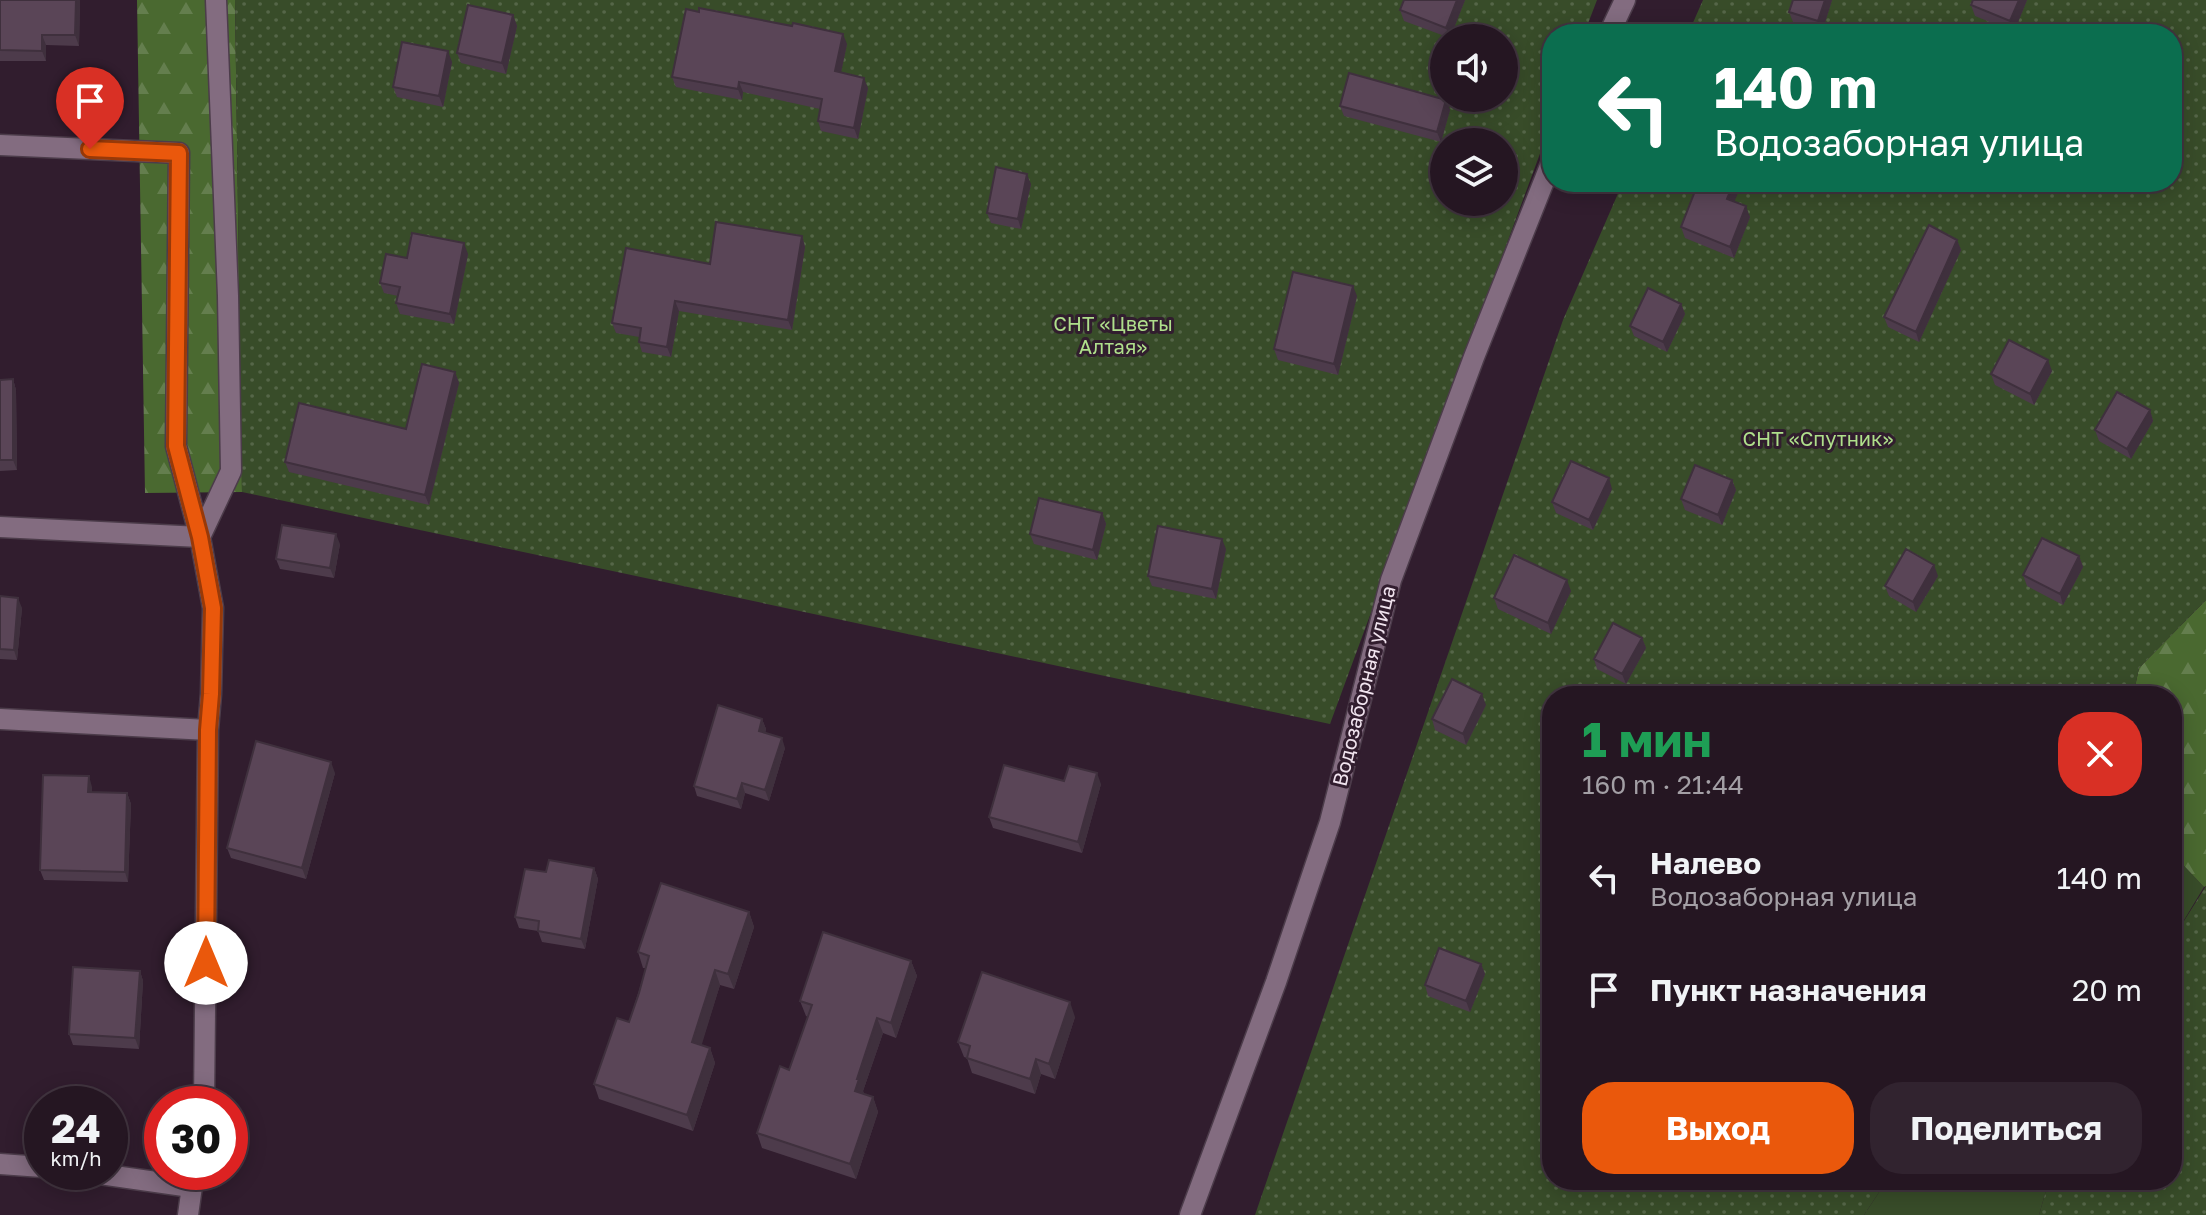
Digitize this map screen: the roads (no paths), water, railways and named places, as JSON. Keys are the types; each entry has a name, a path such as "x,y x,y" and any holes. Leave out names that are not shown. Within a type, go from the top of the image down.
{"street":[{"path":"200,537 231,471 228,296 216,0"},
{"path":"1614,24 1625,0"},
{"path":"0,145 179,153 176,446 200,537 213,608 208,730 204,1086"},
{"name":"Водозаборная улица","path":"1190,1215 1276,982 1330,822 1391,580 1542,186"},
{"path":"0,527 200,537"},
{"path":"0,719 208,730"},
{"path":"0,1164 24,1166"},
{"path":"188,1215 192,1190"}],"park label":[{"name":"СНТ «Цветы Алтая»","path":"1113,336"},
{"name":"СНТ «Спутник»","path":"1818,439"}]}
